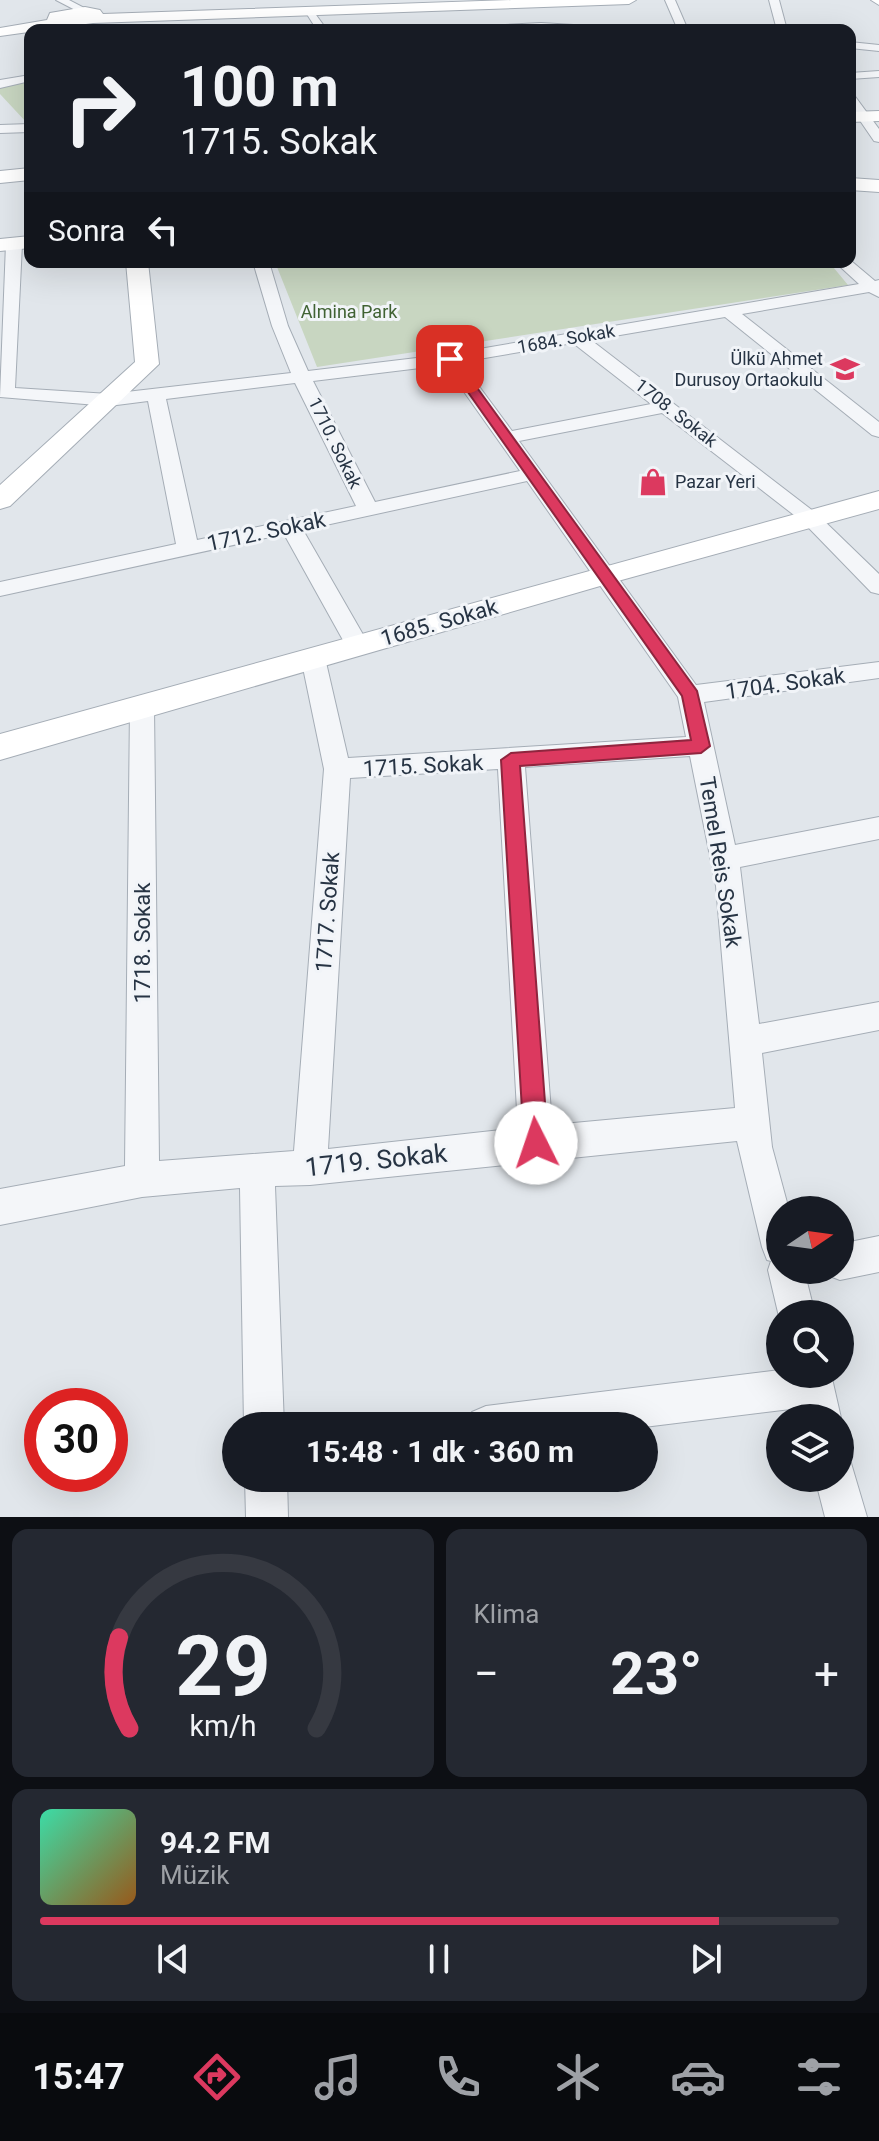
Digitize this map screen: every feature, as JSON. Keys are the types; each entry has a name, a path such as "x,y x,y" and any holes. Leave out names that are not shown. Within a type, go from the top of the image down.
{"street":[{"path":"479,2 510,0"},
{"path":"0,29 58,11 90,21 306,5 629,0"},
{"path":"670,0 680,24"},
{"path":"774,0 780,24"},
{"path":"479,2 519,24"},
{"path":"306,5 318,24"},
{"path":"58,11 90,21"},
{"path":"856,46 879,48"},
{"path":"856,76 879,74"},
{"path":"0,84 24,79"},
{"path":"0,110 24,128"},
{"path":"865,117 879,138"},
{"path":"0,129 24,128"},
{"path":"0,177 24,175"},
{"path":"856,184 879,186"},
{"path":"3,392 15,244"},
{"path":"0,500 147,364 138,268"},
{"name":"1710. Sokak","path":"262,268 266,286 303,377 368,509"},
{"path":"851,268 876,288"},
{"name":"1684. Sokak","path":"3,392 109,400 303,377 450,359 876,288"},
{"path":"728,311 879,431"},
{"name":"1708. Sokak","path":"576,337 810,518 876,579"},
{"name":"Temel Reis Sokak","path":"450,359 690,695 730,886 755,1147 768,1196"},
{"path":"156,394 188,548"},
{"path":"507,438 668,406"},
{"name":"1712. Sokak","path":"0,589 532,474"},
{"name":"1685. Sokak","path":"0,747 879,500"},
{"path":"290,526 357,645"},
{"name":"1717. Sokak","path":"310,1168 337,769 313,658"},
{"name":"1704. Sokak","path":"690,695 879,670"},
{"name":"1718. Sokak","path":"142,707 142,1180"},
{"name":"1715. Sokak","path":"337,769 701,746"},
{"path":"511,760 536,1143"},
{"path":"724,859 879,828"},
{"path":"745,1041 879,1016"},
{"name":"1719. Sokak","path":"0,1207 142,1180 257,1169 310,1168 753,1123"},
{"path":"257,1169 264,1412"},
{"path":"854,1259 879,1254"},
{"path":"626,1412 815,1393"},
{"path":"266,1492 267,1517"},
{"path":"840,1492 846,1517"}],"green space":[{"path":"24,82 24,120 0,94 0,87"},
{"name":"Almina Park","path":"277,268 834,268 848,285 317,367"}],"place":[{"name":"Ülkü Ahmet Durusoy Ortaokulu","path":"845,369"},
{"name":"Pazar Yeri","path":"653,482"}],"route":[{"path":"450,359 690,695 701,746 511,760 536,1143"}]}
